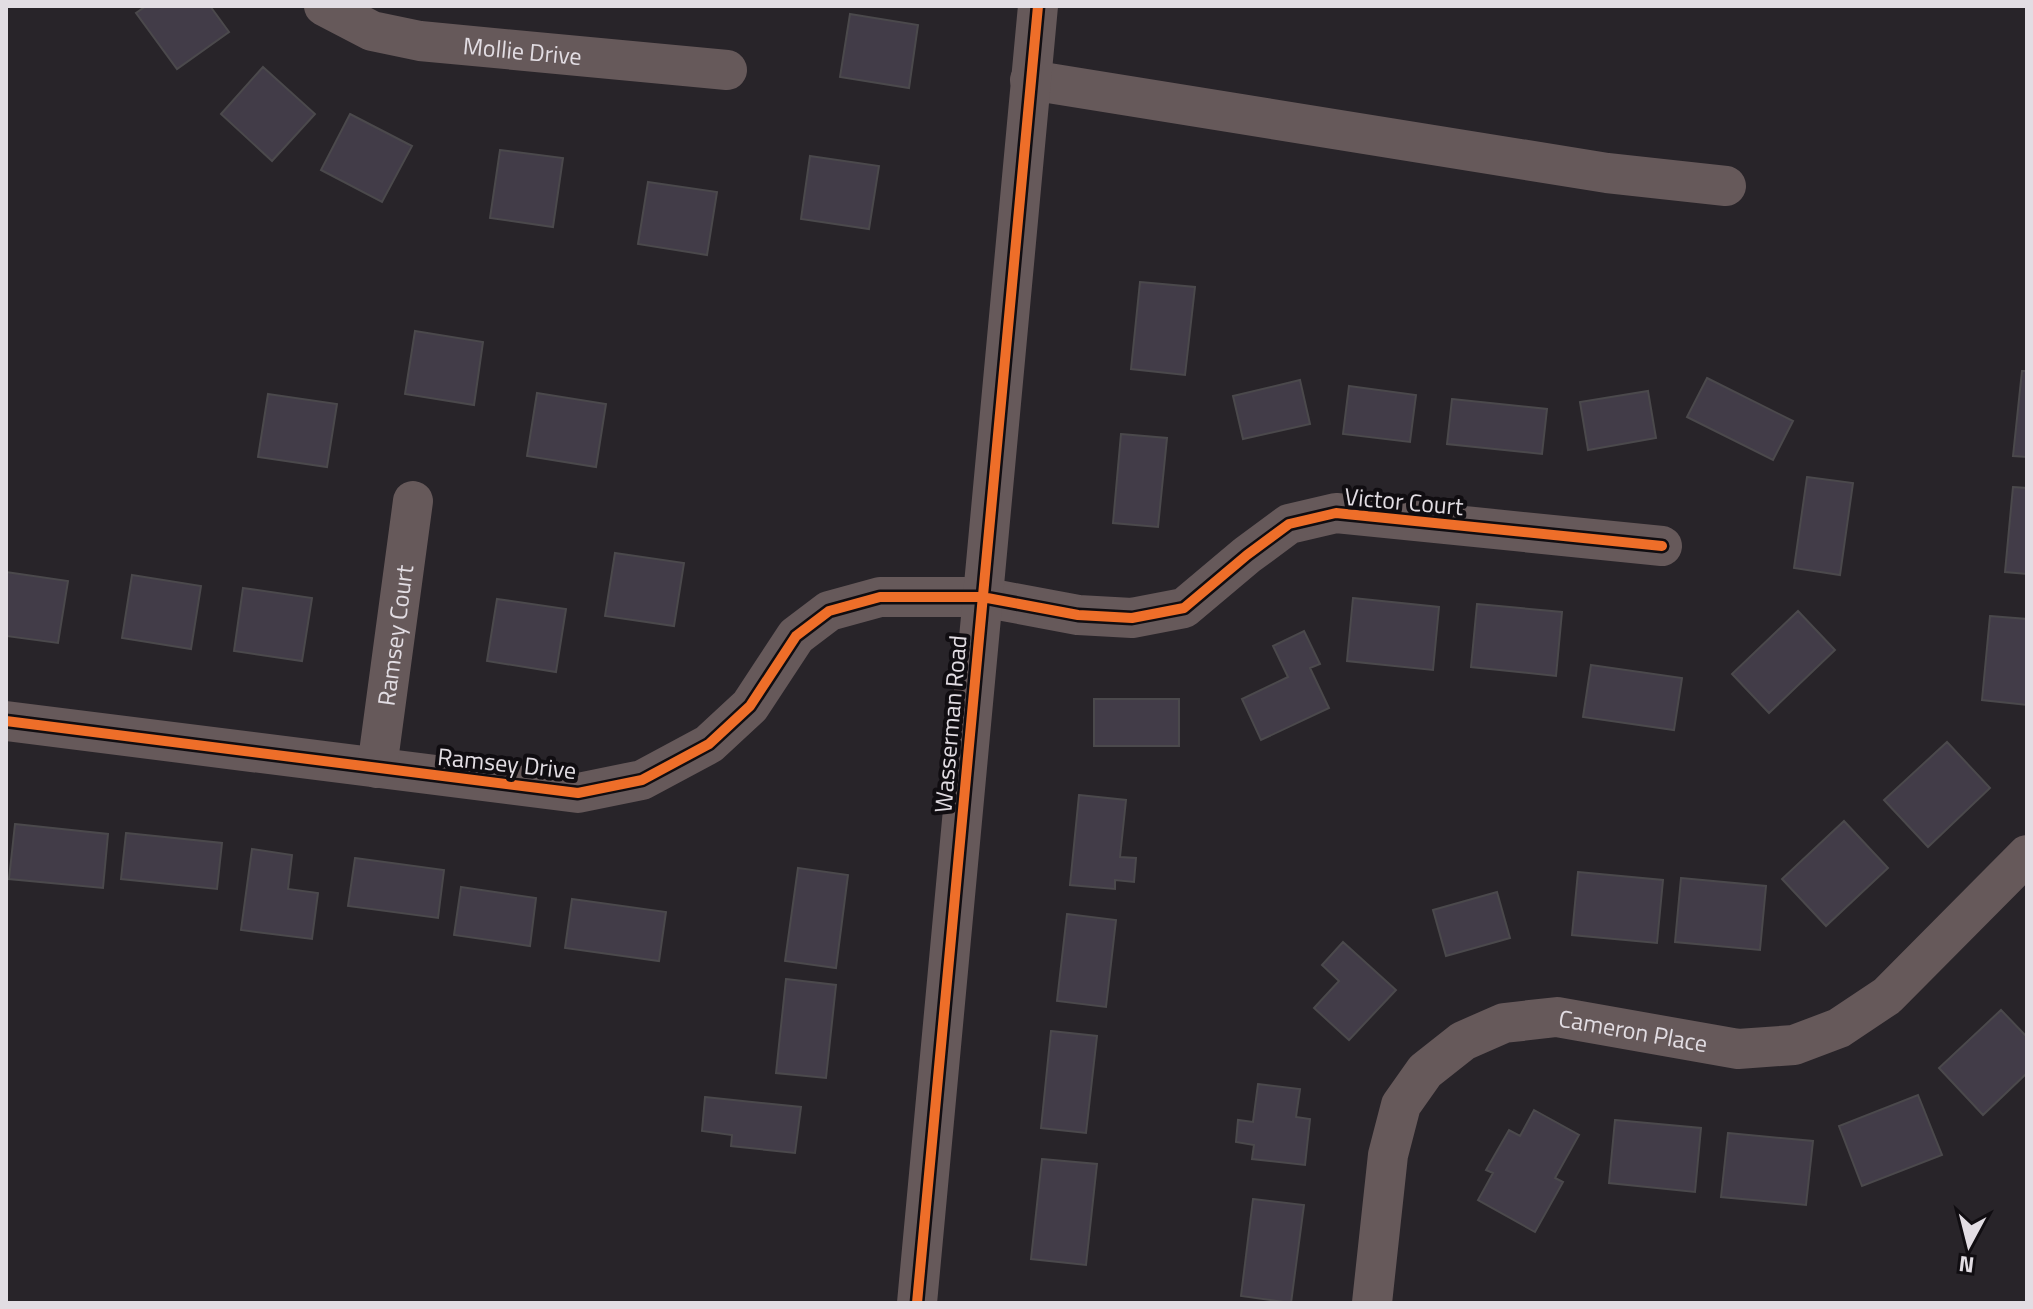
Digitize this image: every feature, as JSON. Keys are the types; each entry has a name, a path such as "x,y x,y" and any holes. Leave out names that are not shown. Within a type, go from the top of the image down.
{"street":[{"name":"Mollie Drive","path":"324,6 372,31 420,41 727,70"},
{"name":"Wasserman Road","path":"917,1303 1038,6"},
{"path":"1030,80 1607,173 1726,186"},
{"name":"Ramsey Court","path":"377,768 413,501"},
{"name":"Victor Court","path":"982,597 1078,615 1132,618 1184,608 1289,524 1336,513 1662,546"},
{"name":"Ramsey Drive","path":"6,721 578,793 642,780 709,744 750,706 796,636 829,611 880,597 982,597"},
{"name":"Cameron Place","path":"1372,1303 1388,1155 1401,1105 1425,1071 1463,1041 1504,1023 1557,1017 1738,1049 1794,1045 1839,1028 1887,996 2027,855"}],"building":[{"path":"146,6 210,6 229,32 177,69 136,13"},
{"path":"850,14 918,25 909,88 840,77"},
{"path":"263,67 315,114 272,161 221,114"},
{"path":"350,114 412,146 382,202 321,170"},
{"path":"500,150 563,158 553,227 490,218"},
{"path":"810,156 879,166 869,229 801,219"},
{"path":"648,182 717,192 707,255 638,244"},
{"path":"1140,282 1195,287 1185,375 1131,369"},
{"path":"415,331 483,342 474,405 405,394"},
{"path":"2022,371 2027,371 2027,457 2013,456"},
{"path":"1707,378 1793,421 1773,460 1687,417"},
{"path":"1300,380 1310,424 1243,439 1233,396"},
{"path":"1349,386 1416,395 1410,442 1343,434"},
{"path":"1648,391 1656,438 1588,450 1580,402"},
{"path":"537,393 606,404 596,467 527,456"},
{"path":"268,394 337,404 327,467 258,457"},
{"path":"1452,399 1547,409 1542,454 1447,444"},
{"path":"1121,434 1167,438 1158,527 1113,523"},
{"path":"1807,477 1853,483 1840,575 1794,568"},
{"path":"2013,487 2027,488 2027,574 2005,572"},
{"path":"615,553 684,563 674,626 605,616"},
{"path":"6,572 68,581 58,643 6,636"},
{"path":"132,575 201,586 191,649 122,638"},
{"path":"243,588 312,598 302,661 234,651"},
{"path":"1353,598 1439,607 1433,670 1347,661"},
{"path":"497,599 566,609 556,672 487,661"},
{"path":"1477,604 1562,612 1556,676 1471,667"},
{"path":"1798,611 1835,650 1769,713 1732,674"},
{"path":"1990,616 2027,619 2027,705 1982,700"},
{"path":"1304,631 1320,664 1310,668 1329,708 1261,740 1242,699 1288,677 1273,646"},
{"path":"1591,665 1682,678 1674,730 1583,717"},
{"path":"1094,699 1179,699 1179,746 1094,746"},
{"path":"1947,742 1990,788 1928,847 1884,800"},
{"path":"1079,795 1126,800 1120,857 1136,858 1134,882 1115,880 1115,889 1070,885"},
{"path":"1844,821 1888,868 1826,926 1782,879"},
{"path":"15,824 108,834 103,888 9,879"},
{"path":"126,833 222,843 217,889 121,879"},
{"path":"252,849 292,855 288,889 318,893 312,939 241,930"},
{"path":"355,858 444,870 438,918 348,906"},
{"path":"798,868 848,875 836,968 785,961"},
{"path":"1578,872 1663,880 1657,943 1572,935"},
{"path":"1681,878 1766,886 1760,950 1675,942"},
{"path":"461,887 536,898 530,946 454,935"},
{"path":"1497,892 1510,938 1446,956 1433,910"},
{"path":"572,899 666,912 659,961 565,948"},
{"path":"1067,914 1116,920 1106,1007 1057,1001"},
{"path":"1343,942 1396,990 1349,1040 1314,1008 1339,981 1322,965"},
{"path":"786,979 836,985 826,1078 776,1073"},
{"path":"2001,1010 2027,1037 2027,1073 1983,1115 1939,1068"},
{"path":"1051,1031 1097,1036 1086,1133 1041,1128"},
{"path":"1258,1084 1300,1089 1296,1117 1310,1119 1305,1165 1252,1159 1254,1145 1236,1142 1238,1120 1253,1122"},
{"path":"1918,1095 1942,1155 1862,1186 1839,1126"},
{"path":"705,1097 801,1107 795,1153 731,1146 732,1135 702,1131"},
{"path":"1534,1110 1579,1135 1555,1178 1563,1182 1535,1232 1478,1200 1493,1173 1486,1170 1509,1130 1520,1136"},
{"path":"1615,1120 1701,1128 1695,1192 1609,1183"},
{"path":"1728,1133 1813,1141 1806,1205 1721,1197"},
{"path":"1042,1159 1097,1164 1086,1265 1031,1259"},
{"path":"1253,1199 1304,1205 1291,1303 1241,1296"}],"cycle path":[{"path":"917,1303 1038,6"},
{"path":"6,721 578,793 642,780 709,744 750,706 796,636 829,611 880,597 982,597 1078,615 1132,618 1184,608 1289,524 1336,513 1662,546"}]}
